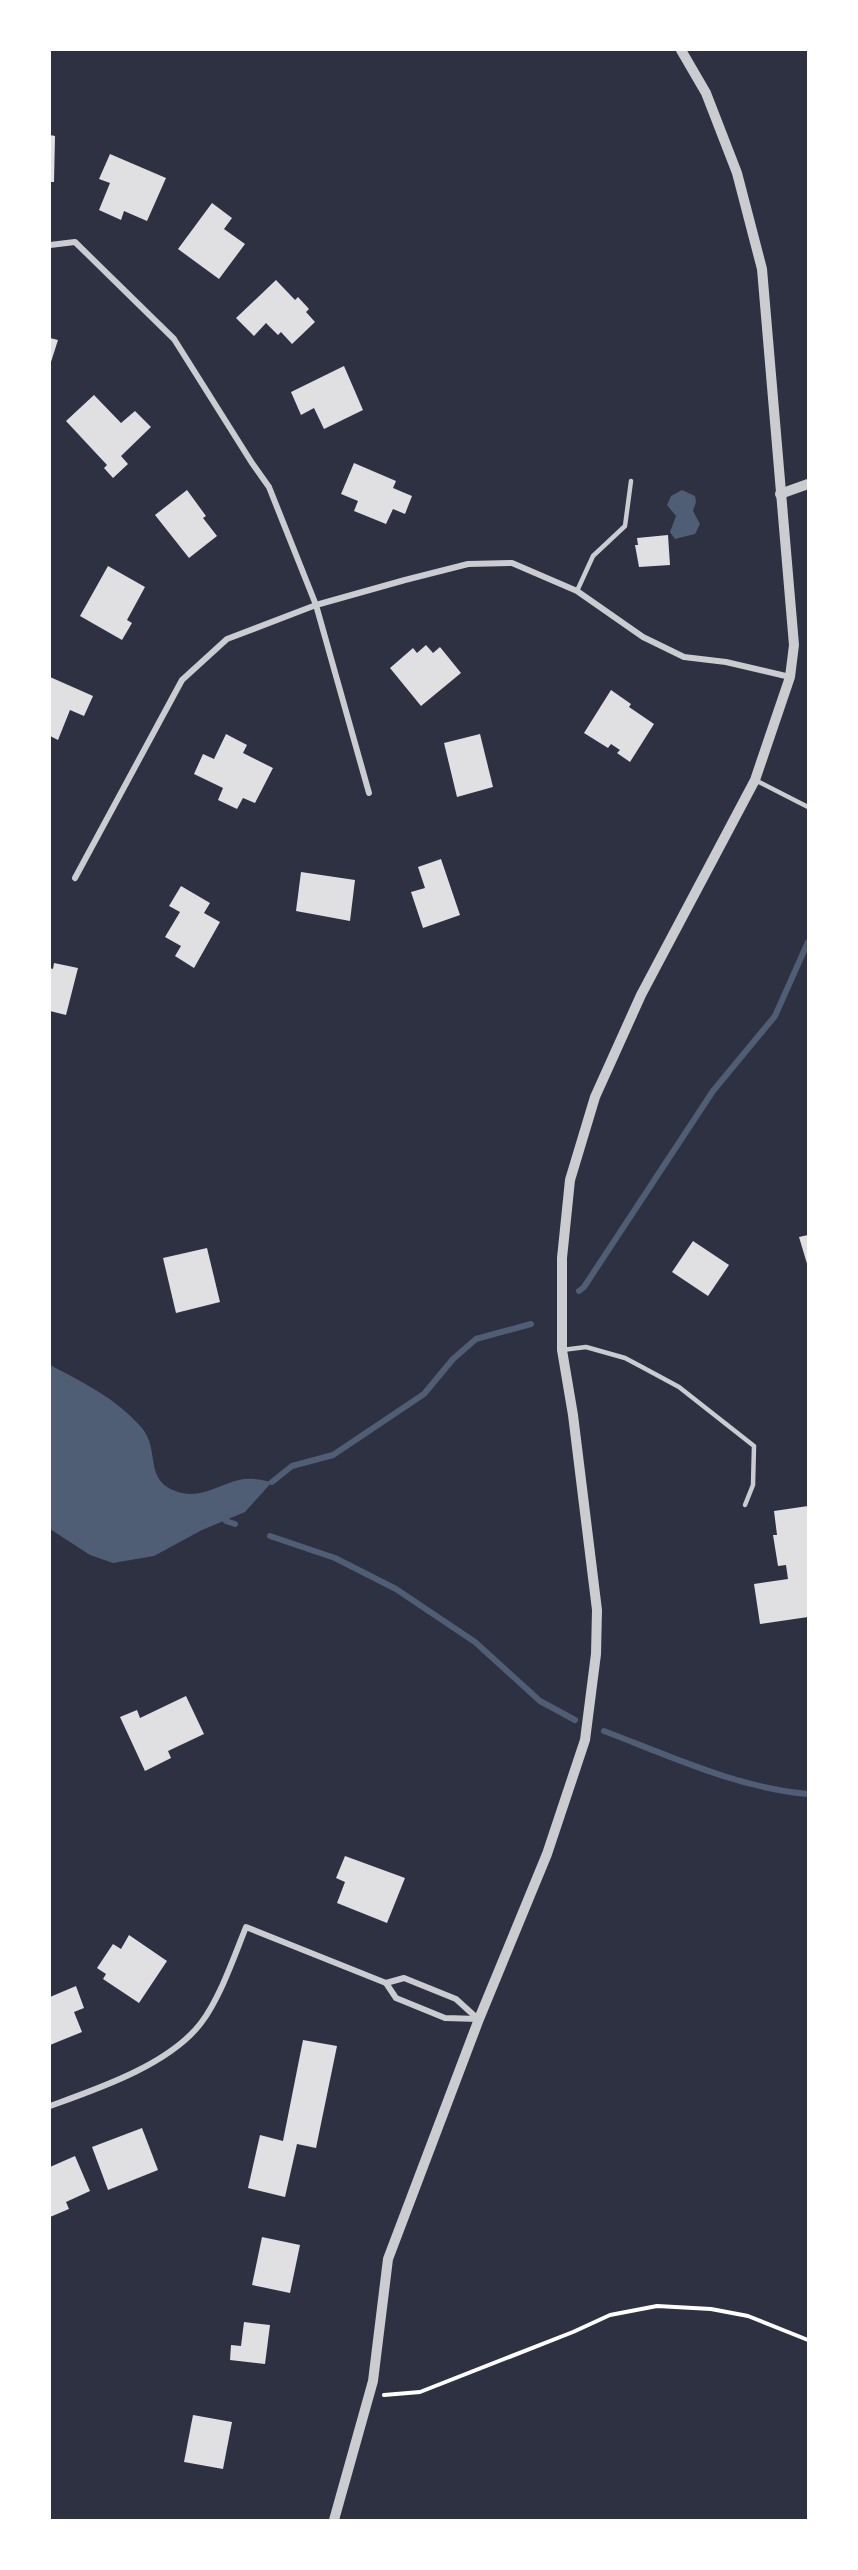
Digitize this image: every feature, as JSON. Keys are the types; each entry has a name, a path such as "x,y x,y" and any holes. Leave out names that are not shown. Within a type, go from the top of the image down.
{"street":[{"path":"334,2520 373,2381 388,2259 479,2019 547,1854 585,1740 596,1654 597,1610 573,1415 562,1350 562,1258 570,1180 594,1096 641,995 755,780 790,677 794,645 762,269 737,173 705,93 681,50"},
{"path":"50,245 75,242 174,339 269,487 316,605 369,793"},
{"path":"780,494 808,484"},
{"path":"75,878 182,681 227,639 316,605 468,564 512,563 577,591 644,637 684,657 726,662 790,677"},
{"path":"50,2106 92,2091 163,2058 201,2024 225,1980 246,1928 386,1983 396,1998 445,2018 479,2019"},
{"path":"386,1983 404,1978 456,1999 479,2019"}],"lane":[{"path":"577,591 593,556 625,526 631,481"},
{"path":"755,780 808,807"},
{"path":"562,1350 586,1347 625,1358 642,1366 679,1387 754,1446 753,1485 745,1505"}],"path":[{"path":"369,2397 420,2392 573,2332 610,2314 657,2306 711,2309 748,2316 808,2340"}],"water":[{"path":"682,490 695,496 693,511 700,524 695,534 675,539 670,532 676,516 667,505 671,496"},
{"path":"50,1365 121,1407 141,1427 147,1436 157,1474 161,1482 169,1488 182,1493 197,1494 243,1479 272,1482 245,1512 202,1530 154,1556 113,1563 90,1555 50,1529"}],"building":[{"path":"50,135 55,136 54,182 50,182"},
{"path":"110,154 166,178 147,221 124,211 121,220 99,210 110,183 99,179"},
{"path":"212,203 232,218 224,229 245,244 219,279 178,249"},
{"path":"276,280 295,300 298,297 309,309 306,312 315,322 292,344 281,332 278,335 266,323 254,336 236,318"},
{"path":"50,338 58,340 50,365"},
{"path":"344,366 363,410 324,429 314,408 301,415 291,392"},
{"path":"94,395 121,423 135,411 151,427 121,456 128,464 113,478 104,468 107,465 66,421"},
{"path":"354,463 396,481 393,488 412,496 405,514 393,509 386,524 354,511 358,501 341,494"},
{"path":"187,490 206,516 203,518 217,536 189,558 155,515"},
{"path":"668,535 670,565 639,567 635,545 638,545 637,538"},
{"path":"108,566 145,587 127,620 132,623 122,640 80,616"},
{"path":"426,645 433,653 440,647 461,673 421,706 390,668 413,648 417,653"},
{"path":"50,677 93,696 84,716 70,710 58,740 50,736"},
{"path":"611,690 631,704 629,707 654,724 630,762 617,753 620,750 611,744 608,748 584,733"},
{"path":"226,734 247,745 243,753 273,768 255,803 243,798 237,809 218,800 223,788 194,774 203,754 214,759"},
{"path":"480,734 493,787 457,797 444,743"},
{"path":"441,859 460,915 423,928 411,892 425,888 418,867"},
{"path":"301,872 355,880 350,921 296,911"},
{"path":"181,886 210,903 204,913 220,922 194,968 175,956 181,946 165,937 180,912 169,906"},
{"path":"54,963 78,968 66,1015 50,1011 50,968 53,969"},
{"path":"808,1235 808,1267 799,1237"},
{"path":"693,1241 729,1265 708,1296 672,1272"},
{"path":"207,1248 220,1302 176,1313 163,1258"},
{"path":"808,1506 808,1617 760,1624 754,1584 788,1579 786,1565 778,1566 773,1535 777,1535 774,1511"},
{"path":"186,1696 204,1734 168,1751 171,1758 145,1771 120,1717 137,1710 140,1718"},
{"path":"345,1856 405,1878 387,1923 337,1903 345,1882 336,1878"},
{"path":"129,1935 167,1961 139,2003 103,1979 106,1974 97,1968 113,1944 121,1949"},
{"path":"76,1986 84,2008 74,2012 82,2032 50,2045 50,1997"},
{"path":"303,2040 337,2046 316,2148 297,2144 285,2197 248,2188 260,2135 283,2141"},
{"path":"142,2128 158,2170 108,2190 92,2147"},
{"path":"75,2156 90,2191 66,2202 69,2209 50,2217 50,2167"},
{"path":"262,2237 300,2245 290,2293 252,2285"},
{"path":"244,2322 270,2325 265,2364 230,2360 231,2345 241,2346"},
{"path":"193,2415 232,2422 223,2469 184,2462"}],"waterway":[{"path":"579,1291 584,1287 713,1091 775,1016 808,942"},
{"path":"272,1482 292,1466 333,1455 424,1394 453,1359 476,1339 531,1324"},
{"path":"226,1521 235,1524"},
{"path":"270,1536 335,1558 396,1589 475,1642 540,1701 575,1720"},
{"path":"604,1731 704,1770 756,1785 808,1794"}]}
